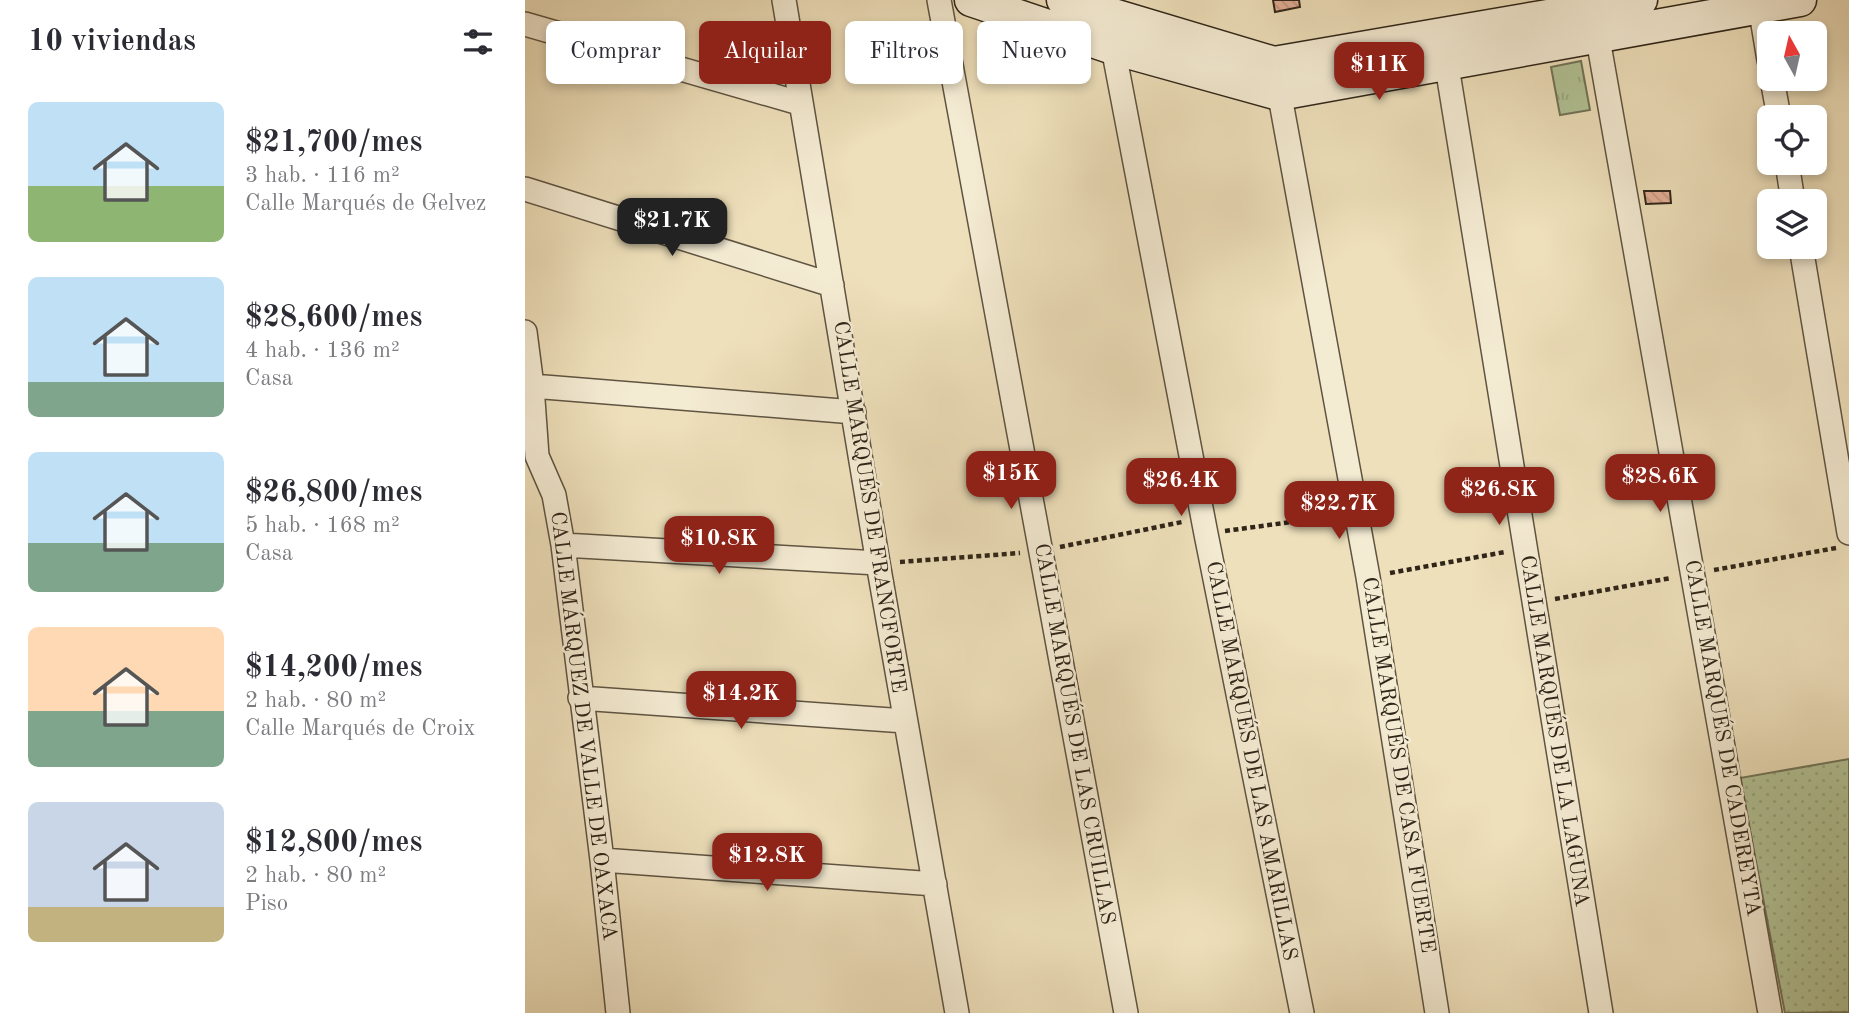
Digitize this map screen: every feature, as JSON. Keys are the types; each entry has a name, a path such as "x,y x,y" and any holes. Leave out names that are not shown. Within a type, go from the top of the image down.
{"street":[{"name":"CALLE MARQUÉS DE FRANCFORTE","path":"784,0 799,103 957,1013"},
{"name":"CALLE MARQUÉS DE LAS CRUILLAS","path":"939,0 1126,1013"},
{"path":"971,0 1113,48 1279,94 1445,49"},
{"path":"1063,0 1274,63 1445,49 1596,23 1800,0"},
{"path":"1596,23 1641,0"},
{"name":"CALLE MARQUÉS DE LAS AMARILLAS","path":"1107,13 1206,534 1302,1013"},
{"path":"525,23 799,103"},
{"name":"CALLE MARQUÉS DE CADEREYTA","path":"1596,23 1770,1013"},
{"name":"CALLE MARQUÉS DE LA LAGUNA","path":"1445,49 1601,1013"},
{"name":"CALLE MARQUÉS DE CASA FUERTE","path":"1274,63 1368,577 1437,1013"},
{"path":"525,189 832,285"},
{"path":"1803,259 1849,533"},
{"name":"CALLE MÁRQUEZ DE VALLE DE OAXACA","path":"525,332 532,386 531,454 554,495 563,545 618,1013"},
{"path":"532,386 854,412"},
{"path":"563,545 878,563"},
{"path":"580,698 905,721"},
{"path":"602,860 935,884"}],"path":[{"path":"1206,534 1356,514"},
{"path":"1534,602 1849,546"},
{"path":"1368,577 1524,549"}],"green space":[{"path":"1581,61 1590,110 1560,115 1551,67"},
{"path":"1849,759 1849,1012 1785,1013 1740,778"}],"building":[{"path":"1273,0 1299,0 1300,7 1275,12"},
{"path":"1644,191 1670,191 1671,203 1646,204"}]}
